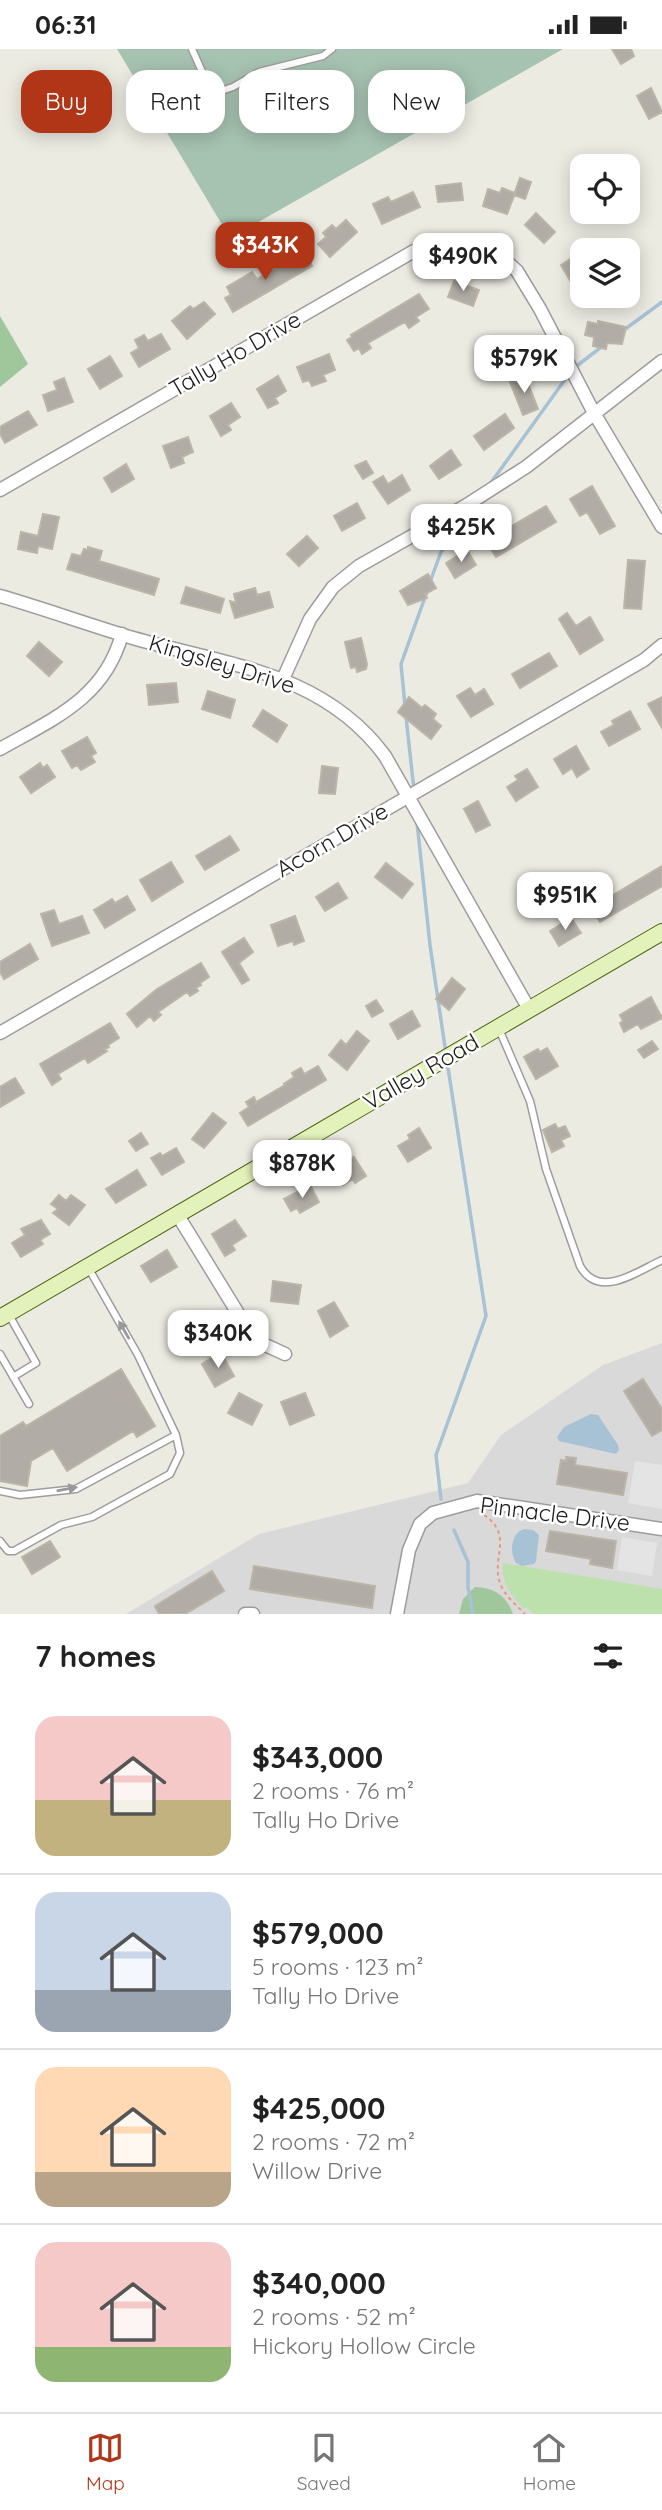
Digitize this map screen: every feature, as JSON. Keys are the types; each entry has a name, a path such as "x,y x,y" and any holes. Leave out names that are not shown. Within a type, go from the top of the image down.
{"street":[{"name":"Tally Ho Drive","path":"0,489 414,251 436,243 466,242 478,245 496,252 517,271 540,309 594,413"},
{"path":"283,679 310,619 333,587 359,566 465,506 526,467 662,361"},
{"path":"594,413 662,527"},
{"name":"Kingsley Drive","path":"0,596 122,634 283,679 324,699 364,730 385,756 409,796 529,1009"},
{"path":"0,749 62,714 86,696 110,668 122,634"},
{"name":"Acorn Drive","path":"0,1033 644,660 662,645"},
{"name":"Valley Road","path":"4,1316 662,932"},
{"path":"177,1214 247,1328 261,1342 285,1354"},
{"name":"Pinnacle Drive","path":"397,1614 409,1550 420,1524 433,1513 477,1501 662,1529"},
{"path":"245,1614 253,1614"}],"lane":[{"path":"192,49 212,95 259,72 323,56 332,49"},
{"path":"498,1027 530,1101 546,1169 585,1276 594,1282 616,1281 662,1260"},
{"path":"0,1541 8,1551 14,1551 61,1525 92,1517 170,1474 180,1453 176,1435 138,1355 88,1267"},
{"path":"4,1316 36,1363 13,1377"},
{"path":"0,1354 29,1404"},
{"path":"0,1491 20,1495 76,1489 176,1435"}],"path":[{"path":"483,1515 491,1520 500,1535 500,1585 525,1614"}],"shaded area":[{"path":"662,1343 662,1614 126,1614 259,1534 468,1483 501,1435 603,1365"},
{"path":"635,1461 662,1465 662,1509 628,1503"},
{"path":"622,1537 657,1543 652,1576 617,1570"}],"green space":[{"path":"117,49 563,49 465,105 465,70 368,70 368,133 415,133 230,238 167,133 225,133 225,70 130,70"},
{"path":"0,316 28,364 0,387"},
{"path":"503,1563 662,1589 662,1614 533,1614 527,1607 524,1609 508,1588"},
{"path":"475,1587 499,1594 513,1614 459,1614 463,1599"}],"water":[{"path":"591,1414 598,1415 618,1445 616,1454 559,1441 557,1437 564,1427"},
{"path":"524,1529 533,1530 539,1535 536,1561 534,1564 522,1566 516,1563 512,1548 516,1534"}],"building":[{"path":"612,49 631,49 634,56 621,64"},
{"path":"651,88 662,112 649,119 637,96"},
{"path":"520,178 531,182 525,199 514,195"},
{"path":"461,183 463,200 438,202 436,186"},
{"path":"502,188 515,193 507,214 483,206 488,189 500,193"},
{"path":"413,192 420,207 382,224 373,204 388,197 391,202"},
{"path":"536,213 555,232 544,243 525,225"},
{"path":"346,220 357,232 330,257 318,244 326,237 323,233 332,225 336,229"},
{"path":"304,252 312,266 233,312 225,298 231,295 227,287 252,272 257,279"},
{"path":"570,259 570,280 561,265"},
{"path":"454,281 479,290 473,306 448,297"},
{"path":"419,294 429,309 416,317 419,321 409,328 405,322 368,343 371,348 362,354 359,348 354,351 347,340 351,335"},
{"path":"204,302 215,314 187,339 172,321 190,306 193,309"},
{"path":"598,321 626,327 622,344 607,343 606,349 593,346 594,337 585,335 588,322 598,324"},
{"path":"161,334 170,349 139,367 131,353 139,348 135,340 144,335 148,341"},
{"path":"329,354 335,370 323,375 326,381 312,386 309,380 303,382 297,367"},
{"path":"110,356 122,376 100,389 88,369"},
{"path":"278,376 286,391 275,398 278,403 268,408 257,389"},
{"path":"525,376 538,409 523,415 510,382"},
{"path":"64,378 73,402 48,411 43,395 57,390 54,382"},
{"path":"231,403 240,417 228,425 231,430 221,436 210,416"},
{"path":"28,411 37,425 5,443 0,427"},
{"path":"505,414 514,428 484,450 474,436"},
{"path":"188,437 193,452 182,457 184,463 171,468 163,446"},
{"path":"451,450 461,465 439,479 430,466"},
{"path":"366,461 373,473 363,479 355,466"},
{"path":"126,464 134,479 112,492 104,478"},
{"path":"402,475 410,490 388,504 373,482 383,476 388,484"},
{"path":"592,486 615,526 600,534 587,512 580,516 570,499"},
{"path":"357,503 365,518 342,531 334,516"},
{"path":"546,506 556,522 496,557 486,541"},
{"path":"43,514 59,517 52,549 38,546 37,553 18,549 21,532 38,536"},
{"path":"307,536 318,548 299,566 287,554"},
{"path":"88,547 102,551 99,561 159,579 154,595 67,569 72,554 81,556"},
{"path":"467,550 476,565 455,578 446,563"},
{"path":"628,560 645,561 641,609 624,608"},
{"path":"428,574 436,588 425,594 427,598 408,605 400,591"},
{"path":"186,587 224,599 220,613 181,603"},
{"path":"255,588 257,595 269,592 273,607 235,618 230,601 236,603 234,594"},
{"path":"567,613 576,626 590,617 603,640 580,654 559,619"},
{"path":"361,638 367,664 366,669 357,672 356,667 351,668 345,642"},
{"path":"39,642 62,662 49,676 27,656"},
{"path":"549,653 557,666 520,688 512,674"},
{"path":"176,683 178,702 149,705 147,685"},
{"path":"470,688 475,695 484,689 493,704 471,717 457,696"},
{"path":"208,691 235,700 230,718 202,709"},
{"path":"409,697 422,708 425,705 436,714 433,719 441,726 431,739 398,712"},
{"path":"662,697 662,728 648,704"},
{"path":"263,710 287,725 277,742 253,726"},
{"path":"630,711 640,729 609,746 601,732 614,725 612,721"},
{"path":"87,737 96,753 91,756 95,762 81,770 77,765 72,768 62,751"},
{"path":"576,746 589,769 577,777 572,768 563,774 554,759"},
{"path":"40,763 43,768 47,765 55,777 31,793 20,777"},
{"path":"322,766 338,768 335,794 319,793"},
{"path":"527,769 538,787 516,801 507,787 518,780 515,776"},
{"path":"478,801 490,825 476,832 464,809"},
{"path":"230,836 239,850 205,870 196,856"},
{"path":"171,862 183,882 152,901 140,880"},
{"path":"386,863 413,884 402,898 375,877"},
{"path":"662,866 662,886 600,922 591,908"},
{"path":"338,883 347,898 325,911 316,897"},
{"path":"127,896 135,910 105,928 94,910 112,899 115,903"},
{"path":"54,910 59,924 82,916 89,933 52,946 41,914"},
{"path":"295,916 304,941 278,946 271,925"},
{"path":"571,918 581,933 559,946 550,931"},
{"path":"244,938 253,952 239,963 249,980 242,984 222,952"},
{"path":"30,944 38,959 4,979 0,972 0,962"},
{"path":"201,963 209,977 196,988 198,991 190,996 187,992 158,1012 161,1015 154,1021 150,1016 137,1027 127,1014 157,989"},
{"path":"452,978 465,989 449,1010 436,999"},
{"path":"651,997 662,1018 641,1029 638,1024 624,1032 620,1015"},
{"path":"376,1000 383,1011 372,1017 366,1006"},
{"path":"412,1011 420,1026 398,1039 390,1024"},
{"path":"110,1023 119,1038 108,1045 105,1049 107,1051 88,1063 85,1058 58,1074 61,1079 52,1085 40,1064"},
{"path":"357,1031 369,1041 347,1070 329,1055 341,1040 346,1045"},
{"path":"652,1041 658,1049 644,1058 638,1050"},
{"path":"547,1048 558,1066 536,1079 524,1057 538,1049 540,1052"},
{"path":"318,1066 326,1080 248,1126 240,1113 249,1107 246,1102 254,1097 256,1102 285,1085 294,1077 292,1073 301,1068 304,1074"},
{"path":"15,1078 24,1093 0,1107 0,1087"},
{"path":"213,1113 226,1123 204,1148 192,1139"},
{"path":"555,1124 558,1129 565,1126 570,1136 561,1140 564,1146 552,1152 543,1130"},
{"path":"419,1128 431,1148 408,1162 398,1146 410,1139 408,1135"},
{"path":"141,1133 148,1144 136,1151 129,1141"},
{"path":"176,1148 184,1162 162,1175 151,1158 160,1153 162,1156"},
{"path":"354,1157 366,1176 355,1183 353,1179 343,1185 334,1170"},
{"path":"137,1170 146,1185 116,1203 106,1189"},
{"path":"310,1185 319,1202 300,1213 297,1208 291,1211 284,1199"},
{"path":"59,1195 66,1201 71,1195 85,1205 69,1225 53,1213 58,1209 51,1204"},
{"path":"41,1220 50,1234 40,1240 43,1244 21,1257 12,1243 25,1235 21,1229"},
{"path":"235,1220 246,1236 232,1245 235,1250 225,1256 212,1234"},
{"path":"167,1250 177,1267 151,1282 141,1266"},
{"path":"273,1281 301,1285 298,1304 271,1301"},
{"path":"334,1302 348,1326 330,1337 318,1311"},
{"path":"199,1314 212,1337 193,1349 179,1326"},
{"path":"221,1352 234,1376 215,1387 202,1364"},
{"path":"121,1369 155,1426 137,1437 133,1431 67,1471 53,1448 31,1461 27,1486 0,1481 0,1436 23,1422 26,1426"},
{"path":"643,1379 662,1409 662,1430 652,1436 624,1391"},
{"path":"239,1393 262,1405 252,1425 228,1413"},
{"path":"305,1393 314,1415 290,1425 281,1402"},
{"path":"566,1457 576,1458 575,1465 627,1473 623,1495 557,1484 561,1460 566,1461"},
{"path":"550,1531 616,1541 612,1568 590,1564 591,1559 546,1551"},
{"path":"50,1541 60,1557 32,1574 22,1557"},
{"path":"254,1566 375,1586 372,1608 250,1589"},
{"path":"212,1571 224,1591 185,1614 159,1614 155,1606"}],"waterway":[{"path":"624,330 662,302"},
{"path":"574,368 604,345"},
{"path":"490,484 569,374"},
{"path":"430,582 441,552 475,505"},
{"path":"405,706 401,664 428,589"},
{"path":"406,717 414,790"},
{"path":"417,822 430,945 446,1054"},
{"path":"441,1499 436,1455 486,1316 447,1061"},
{"path":"454,1530 468,1562 468,1587 473,1614"}]}
